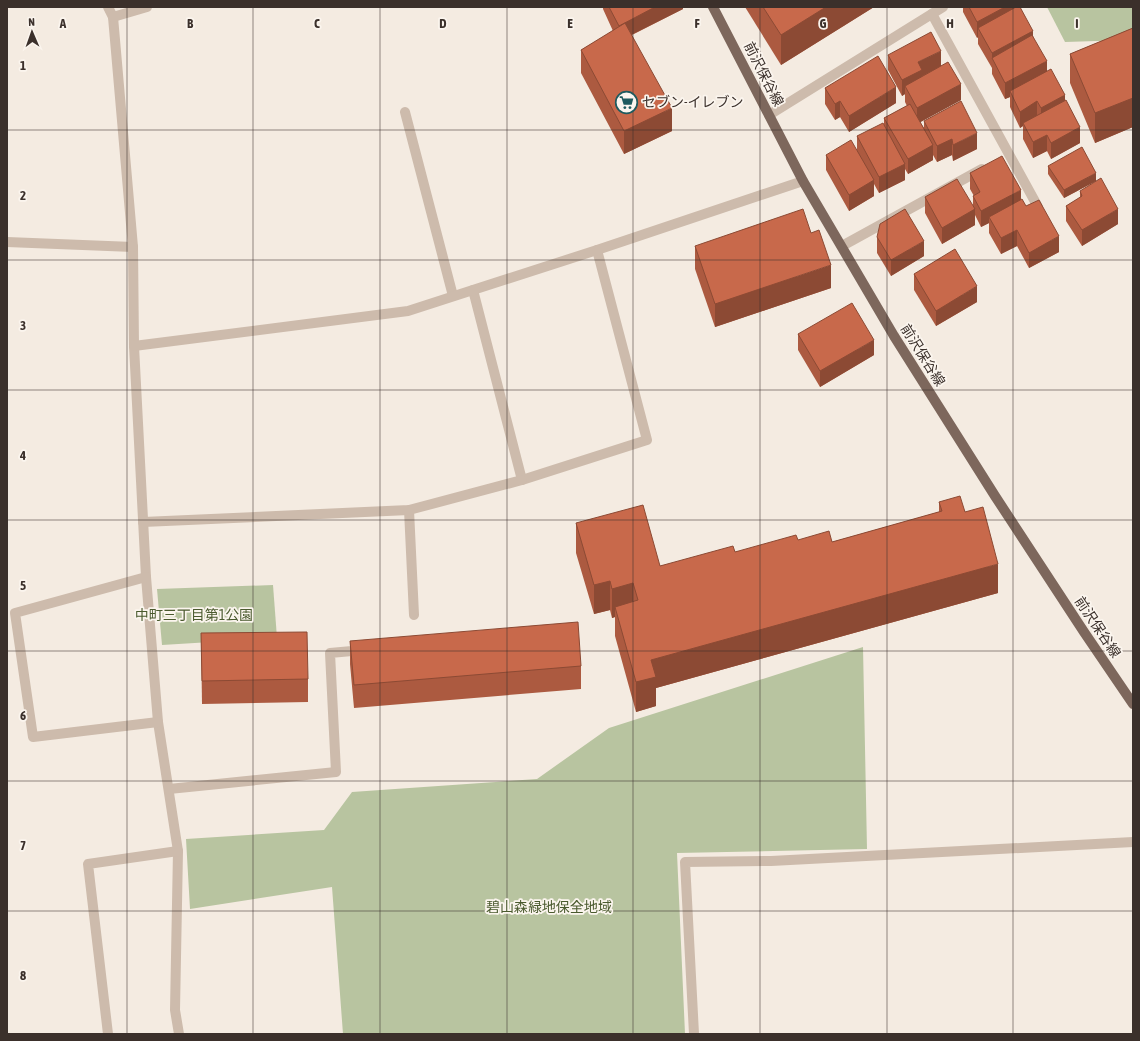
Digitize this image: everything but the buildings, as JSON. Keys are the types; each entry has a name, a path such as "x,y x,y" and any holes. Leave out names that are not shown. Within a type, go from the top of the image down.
{"main road":[{"name":"前沢保谷線","path":"714,7 803,181 894,336 995,496 1133,704"}],"street":[{"path":"108,7 113,17 133,247 134,346 146,577 158,722 178,851 175,1010 179,1034"},
{"path":"113,17 147,7"},
{"path":"769,115 943,7"},
{"path":"932,14 1005,156 1038,207"},
{"path":"404,112 453,296"},
{"path":"842,246 988,166"},
{"path":"134,346 408,311 803,181"},
{"path":"7,242 133,247"},
{"path":"144,522 409,510 522,480 647,440 597,250"},
{"path":"472,290 522,480"},
{"path":"409,510 414,615"},
{"path":"146,577 15,613 33,737 158,722"},
{"path":"169,789 336,772 330,653 369,650"},
{"path":"694,1034 685,862 771,862 1133,842"},
{"path":"108,1034 88,864 178,851"}],"green space":[{"path":"1047,7 1133,7 1133,38 1129,40 1065,42"},
{"name":"中町三丁目第1公園","path":"273,585 277,638 162,645 157,589"},
{"name":"碧山森緑地保全地域","path":"863,647 867,849 677,853 685,1034 343,1034 332,887 190,909 186,839 324,830 352,792 537,779 609,728"}],"place":[{"name":"セブン-イレブン","path":"626,102"}]}
